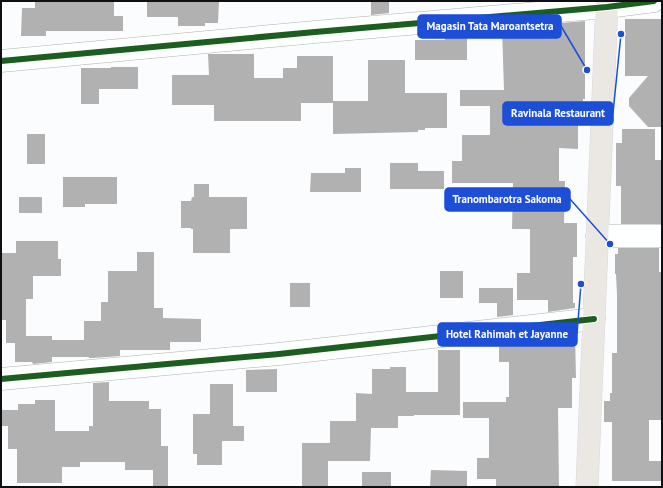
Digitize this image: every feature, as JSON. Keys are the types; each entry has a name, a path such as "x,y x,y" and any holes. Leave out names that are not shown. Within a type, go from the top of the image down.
{"main road":[{"path":"587,487 607,4"}],"street":[{"path":"1,61 607,4 654,1"},
{"path":"597,236 662,236"},
{"path":"1,379 271,354 594,319"}],"building":[{"path":"35,1 114,1 114,16 123,16 123,31 46,31 46,36 21,36 22,8 35,8"},
{"path":"147,1 219,1 218,23 205,23 205,26 178,26 178,17 147,17"},
{"path":"371,1 389,1 389,13 371,15"},
{"path":"625,19 662,19 662,127 648,127 629,106 629,98 648,76 625,76"},
{"path":"585,21 585,99 583,99 583,124 578,124 578,149 559,148 559,181 565,181 564,223 577,223 577,257 573,257 573,303 575,303 575,308 548,312 548,300 517,300 517,273 530,273 530,229 512,229 513,183 452,183 452,161 462,161 462,135 490,135 490,106 460,106 460,90 504,90 502,28"},
{"path":"445,37 467,37 467,60 415,60 415,40 445,40"},
{"path":"208,54 254,54 254,78 283,78 283,68 297,68 297,56 333,56 333,103 301,103 301,121 214,121 214,105 172,105 172,75 209,75"},
{"path":"368,60 405,60 405,93 447,93 447,128 425,128 425,130 418,130 418,132 333,134 333,101 368,101"},
{"path":"138,67 138,89 99,89 99,104 81,104 81,68"},
{"path":"622,129 655,129 655,160 662,160 662,224 621,224 621,186 616,186 616,143 622,143"},
{"path":"27,134 45,134 45,164 27,164"},
{"path":"390,163 418,163 418,171 444,171 444,189 390,189"},
{"path":"345,168 361,168 361,192 310,192 311,173 345,173"},
{"path":"63,177 117,177 117,204 85,204 85,207 63,207"},
{"path":"194,184 209,184 209,197 247,197 247,229 230,229 230,253 193,253 193,229 181,228 181,201 191,201 192,197 194,197"},
{"path":"19,197 42,197 42,213 19,213"},
{"path":"16,241 58,241 58,259 61,259 61,276 33,276 33,299 26,299 26,336 52,336 52,340 84,340 84,321 101,321 101,302 108,302 108,271 137,271 137,252 154,252 154,308 163,308 163,318 201,319 201,342 170,342 170,350 120,350 120,356 93,358 52,357 52,362 33,364 32,362 15,362 15,343 6,343 6,320 1,320 1,253 16,253"},
{"path":"618,248 659,248 659,272 662,272 662,420 649,420 649,461 662,461 662,481 612,481 612,422 604,422 604,401 610,401 610,393 612,393 612,353 617,353 615,254 618,254"},
{"path":"440,271 463,271 463,298 440,298"},
{"path":"290,283 310,283 310,307 290,307"},
{"path":"479,288 513,288 513,315 497,317 497,303 479,303"},
{"path":"575,334 576,378 572,378 572,408 558,408 559,487 496,487 496,479 477,479 477,458 489,458 489,418 463,418 463,402 506,402 506,397 509,397 509,362 499,362 499,345 542,345 542,337"},
{"path":"438,350 460,350 460,415 398,416 398,428 371,428 370,461 328,461 328,486 302,486 302,443 330,443 330,421 356,421 356,393 372,394 372,369 406,367 406,392 438,392"},
{"path":"277,369 277,392 246,392 246,370"},
{"path":"109,382 109,401 149,401 149,409 161,409 161,446 168,446 168,487 153,487 153,470 125,470 125,462 80,462 80,467 62,467 62,483 17,483 17,449 8,449 8,426 1,426 1,410 18,410 18,404 35,404 35,400 55,400 55,431 89,431 89,426 93,426 93,383"},
{"path":"210,384 233,384 233,426 244,426 244,441 222,441 222,465 197,465 197,454 193,454 193,414 210,414"},
{"path":"431,470 467,471 467,487 430,487"},
{"path":"362,472 391,472 391,487 362,487"}],"cycle path":[{"path":"1,61 607,7 654,1"},
{"path":"1,379 279,354 594,319"}],"place":[{"name":"Ravinala Restaurant","path":"621,34"},
{"name":"Magasin Tata Maroantsetra","path":"587,70"},
{"name":"Tranombarotra Sakoma","path":"610,244"},
{"name":"Hotel Rahimah et Jayanne","path":"581,284"}]}
